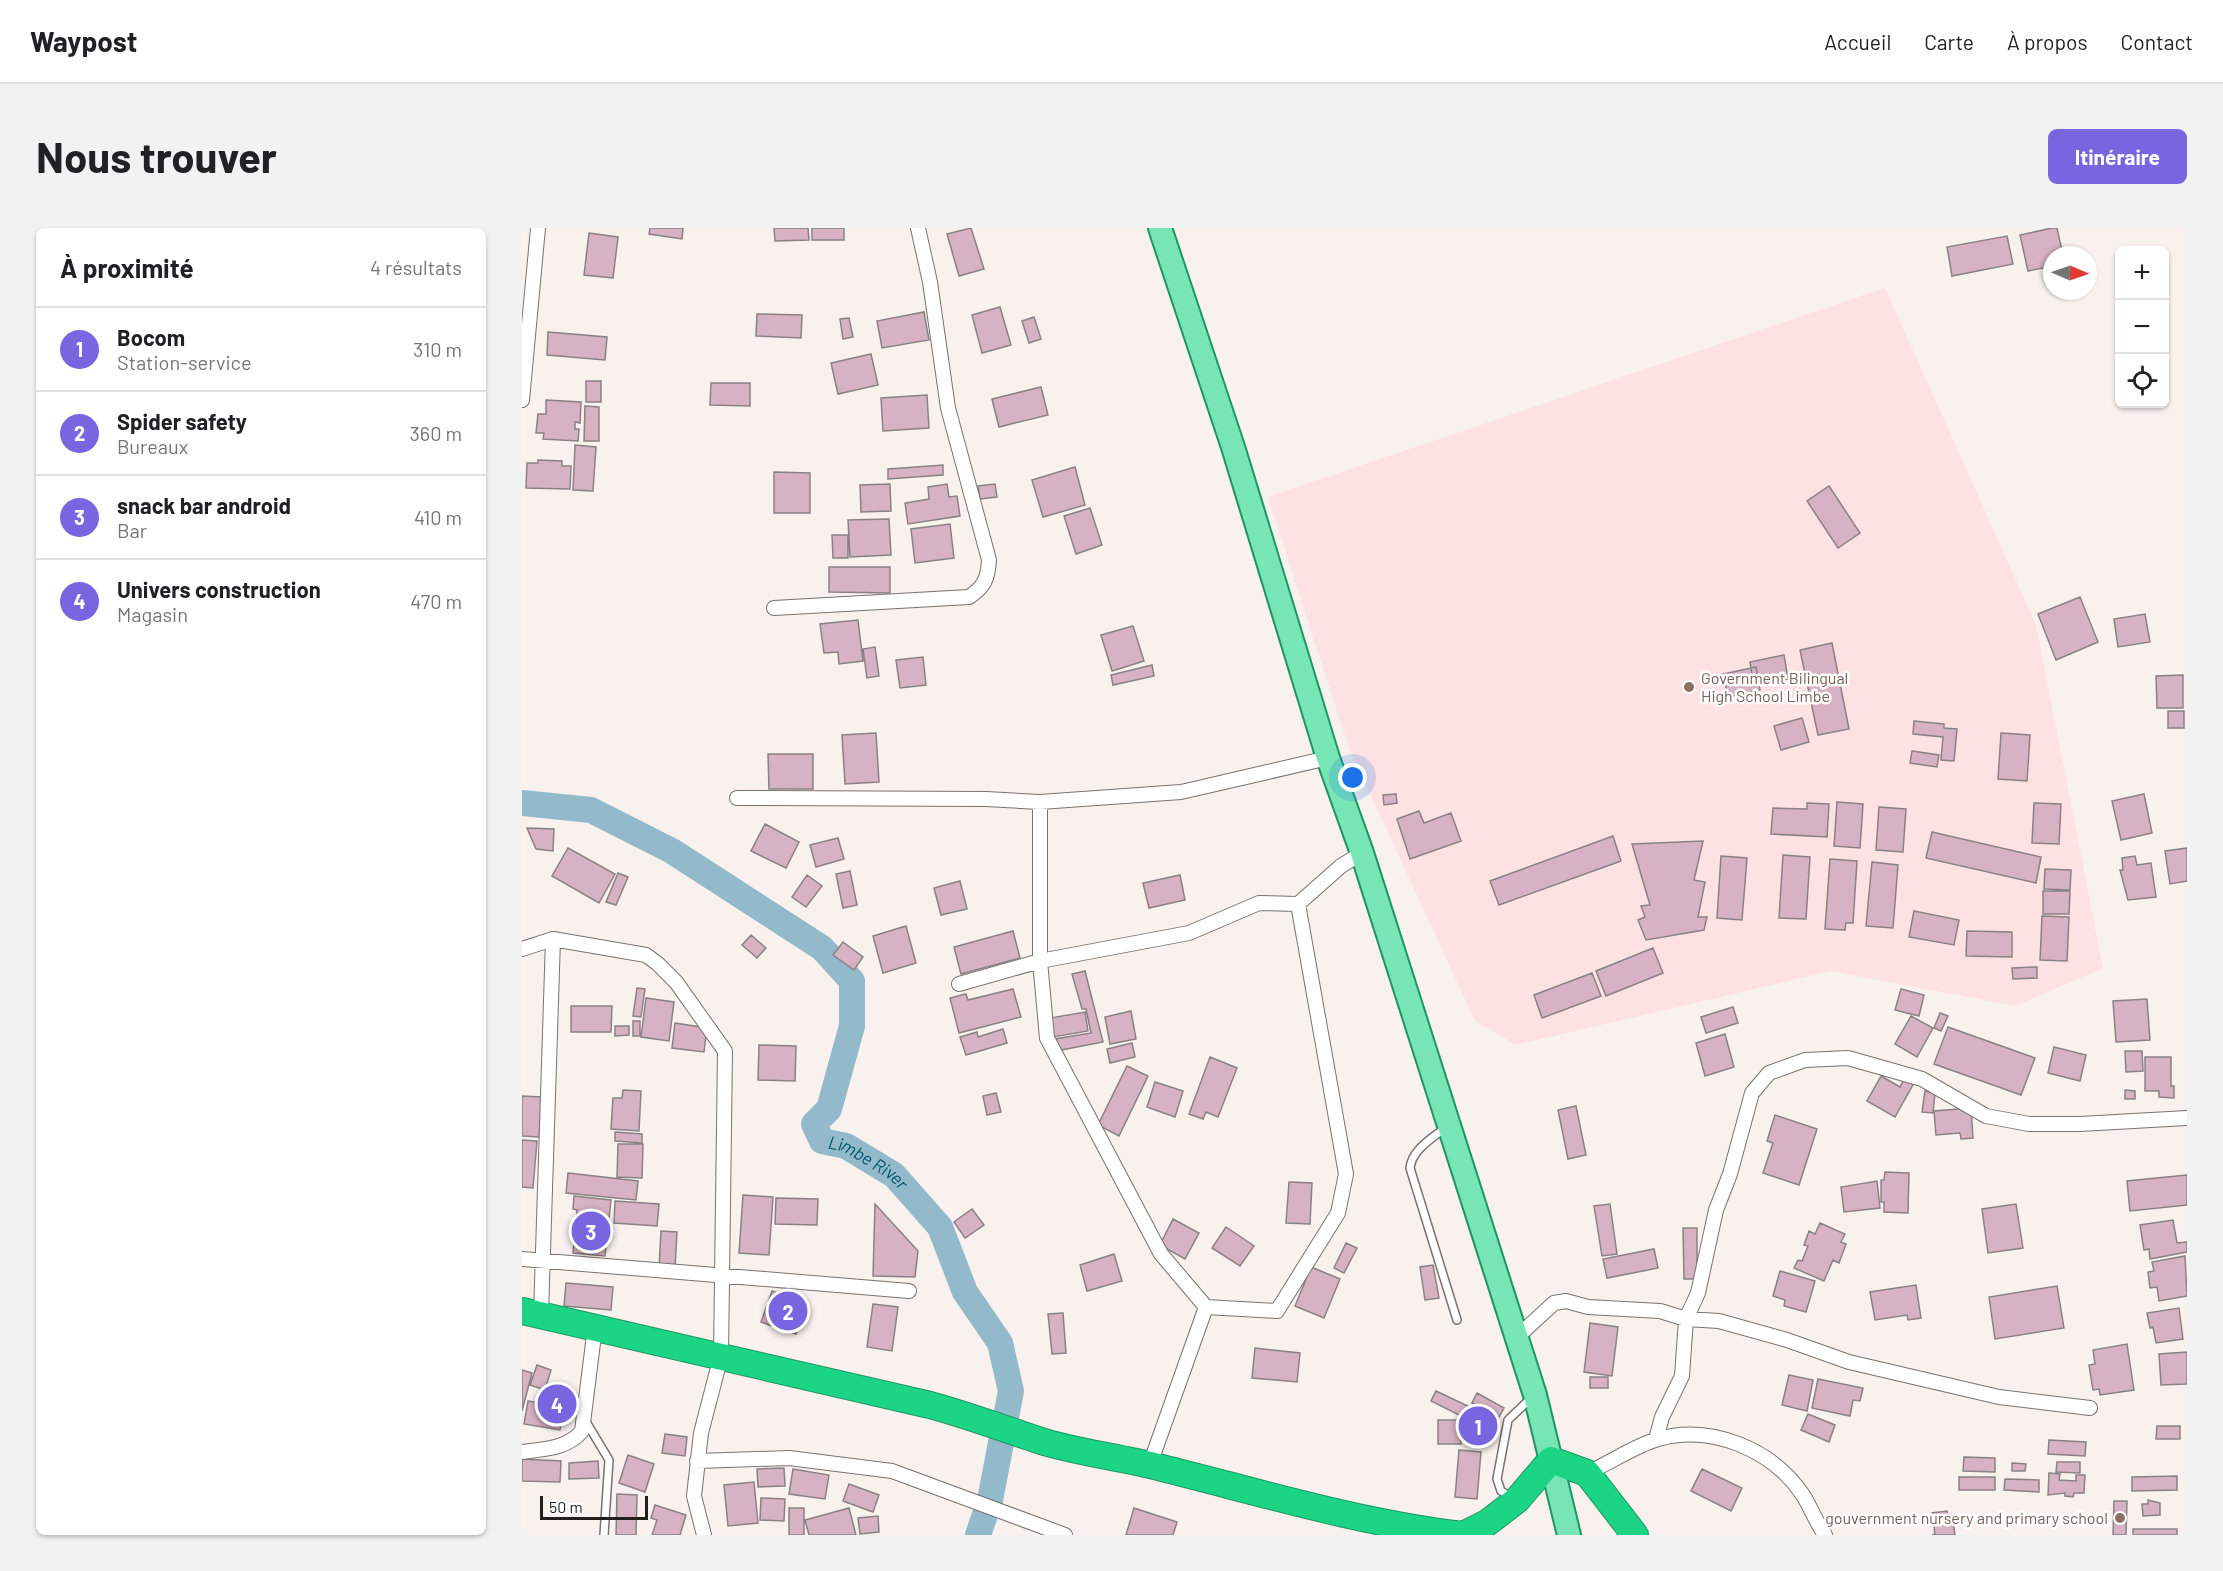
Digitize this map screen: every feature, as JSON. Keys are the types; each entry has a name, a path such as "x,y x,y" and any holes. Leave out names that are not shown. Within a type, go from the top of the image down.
{"highway":[{"path":"532,1312 977,1417 1040,1440 1150,1464 1411,1531 1463,1535 1487,1523 1517,1500 1551,1460 1587,1473 1635,1535"}],"main road":[{"path":"1160,228 1233,447 1328,758 1362,853 1517,1337 1535,1395 1569,1535"}],"street":[{"path":"522,400 538,228"},
{"path":"774,608 969,597 980,590 988,577 989,561 948,408 932,294 918,228"},
{"path":"737,798 975,798 1040,802 1181,792 1328,758"},
{"path":"1040,802 1040,961 1047,1038 1161,1254 1206,1307 1277,1311 1338,1213 1346,1174 1298,904"},
{"path":"959,984 1040,961 1189,933 1259,903 1298,904 1341,866 1362,853"},
{"path":"532,1312 543,1261 551,1080 553,939"},
{"path":"522,949 553,939 646,955 675,982 721,1041 725,1051 727,1066 721,1356 697,1461 694,1496 704,1535"},
{"path":"1656,1439 1662,1417 1682,1376 1686,1319 1698,1293 1716,1210 1730,1174 1752,1093 1769,1073 1805,1060 1848,1059 1922,1079 1986,1116 2029,1124 2080,1124 2187,1118"},
{"path":"522,1259 909,1291"},
{"path":"1517,1337 1554,1302 1566,1300 1588,1307 1660,1311 1686,1319 1719,1322 1787,1340 1849,1362 1999,1397 2090,1408"},
{"path":"1150,1464 1206,1307"},
{"path":"522,1452 555,1448 575,1440 582,1431 595,1327"},
{"path":"1587,1473 1656,1439 1701,1434 1722,1438 1753,1451 1779,1468 1803,1495 1825,1535"},
{"path":"697,1461 789,1458 892,1471 1065,1535"}],"lane":[{"path":"1448,1125 1419,1149 1411,1159 1410,1168 1457,1320"},
{"path":"1517,1500 1501,1491 1497,1479 1508,1420 1535,1395"},
{"path":"584,1418 609,1460 604,1535"}],"shaded area":[{"name":"Government Bilingual High School Limbe","path":"1885,288 2036,625 2103,968 2015,1006 1831,971 1516,1045 1475,1021 1349,748 1268,497"}],"building":[{"path":"650,228 683,228 682,239 649,234"},
{"path":"774,228 808,228 809,240 775,241"},
{"path":"812,228 844,228 844,240 812,240"},
{"path":"971,228 984,269 959,276 947,234"},
{"path":"2057,228 2061,246 2043,246 2043,268 2028,271 2020,235"},
{"path":"589,233 618,237 613,278 584,275"},
{"path":"2007,236 2013,264 1952,276 1947,247"},
{"path":"1000,307 1011,345 982,353 972,315"},
{"path":"924,312 929,340 882,348 877,321"},
{"path":"757,314 802,315 801,338 756,336"},
{"path":"1034,317 1041,339 1029,343 1022,321"},
{"path":"849,318 853,337 843,339 840,319"},
{"path":"548,332 607,337 605,360 547,355"},
{"path":"871,354 878,385 838,394 831,363"},
{"path":"586,381 601,381 601,402 586,402"},
{"path":"711,383 750,383 750,406 710,405"},
{"path":"1041,387 1048,415 999,427 992,399"},
{"path":"927,395 929,428 883,431 881,398"},
{"path":"546,400 581,402 580,423 575,422 575,429 579,429 578,441 543,439 544,433 536,433 538,414 546,414"},
{"path":"585,406 599,407 599,441 584,441"},
{"path":"575,445 596,447 593,491 573,490"},
{"path":"538,460 562,461 562,466 571,466 570,489 526,488 527,463 538,463"},
{"path":"943,465 943,475 888,479 888,469"},
{"path":"1075,467 1085,505 1043,517 1032,480"},
{"path":"774,472 810,473 810,513 774,513"},
{"path":"890,484 891,511 861,512 860,485"},
{"path":"947,484 949,497 957,496 960,516 908,524 905,503 929,499 928,487"},
{"path":"995,484 997,497 980,499 978,486"},
{"path":"1829,486 1860,533 1838,548 1807,501"},
{"path":"1090,508 1102,545 1076,554 1064,516"},
{"path":"889,519 891,555 850,557 848,520"},
{"path":"950,524 954,558 915,563 911,529"},
{"path":"832,535 848,535 848,558 833,558"},
{"path":"829,567 890,567 890,593 829,592"},
{"path":"2080,597 2098,642 2056,660 2038,614"},
{"path":"2145,614 2150,642 2118,647 2114,619"},
{"path":"858,620 863,661 839,664 838,652 824,653 820,624"},
{"path":"1133,626 1144,661 1112,671 1101,635"},
{"path":"1832,643 1849,729 1818,735 1800,650"},
{"path":"875,647 879,676 867,678 863,649"},
{"path":"1784,655 1788,679 1754,686 1750,662"},
{"path":"923,657 926,685 900,688 896,660"},
{"path":"1152,665 1154,676 1113,685 1111,675"},
{"path":"1756,667 1760,690 1728,697 1723,674"},
{"path":"2183,675 2183,708 2157,708 2156,676"},
{"path":"2168,711 2184,711 2184,728 2168,728"},
{"path":"1802,718 1809,742 1781,750 1774,726"},
{"path":"1914,721 1944,724 1944,728 1957,729 1954,761 1941,760 1943,737 1913,734"},
{"path":"876,733 879,782 845,784 842,735"},
{"path":"2001,733 2030,735 2027,781 1998,779"},
{"path":"1912,751 1939,755 1937,767 1910,763"},
{"path":"768,754 813,754 813,789 769,789"},
{"path":"1396,794 1397,803 1384,805 1383,795"},
{"path":"2144,794 2152,833 2121,840 2112,801"},
{"path":"1837,802 1863,804 1860,848 1834,846"},
{"path":"1807,803 1829,804 1827,837 1771,834 1773,808 1807,809"},
{"path":"2034,803 2061,804 2059,844 2032,843"},
{"path":"1879,807 1906,809 1903,852 1876,850"},
{"path":"1419,811 1424,823 1451,813 1461,841 1410,859 1397,819"},
{"path":"765,824 799,842 786,868 751,851"},
{"path":"527,828 554,829 553,851 536,849"},
{"path":"1932,832 2041,857 2036,883 1926,858"},
{"path":"1613,836 1621,861 1499,905 1490,881"},
{"path":"838,838 844,859 816,867 810,845"},
{"path":"1703,841 1694,880 1705,882 1698,917 1707,917 1704,930 1646,940 1638,920 1645,917 1641,906 1650,905 1632,844"},
{"path":"568,848 615,874 599,903 552,876"},
{"path":"2187,848 2187,881 2170,884 2165,851"},
{"path":"1783,855 1810,857 1806,919 1779,918"},
{"path":"1721,856 1747,858 1742,920 1717,918"},
{"path":"2135,856 2137,865 2151,863 2156,897 2128,900 2120,870 2123,870 2122,858"},
{"path":"1830,859 1857,861 1853,923 1846,923 1845,930 1825,929"},
{"path":"1872,862 1898,865 1893,928 1866,926"},
{"path":"2045,869 2071,870 2070,890 2044,889"},
{"path":"850,871 857,905 843,908 836,874"},
{"path":"618,873 628,877 616,905 606,902"},
{"path":"807,875 822,886 806,907 792,897"},
{"path":"1180,875 1185,900 1149,908 1143,883"},
{"path":"960,881 967,909 941,915 934,888"},
{"path":"2043,891 2070,891 2069,914 2043,914"},
{"path":"1914,911 1959,920 1954,945 1909,937"},
{"path":"2042,916 2069,917 2067,961 2040,960"},
{"path":"906,926 916,963 883,973 873,936"},
{"path":"1013,931 1020,958 961,974 954,947"},
{"path":"1967,931 2012,932 2012,957 1966,956"},
{"path":"751,935 766,948 757,958 742,945"},
{"path":"843,942 863,957 854,970 833,955"},
{"path":"1653,948 1663,973 1606,996 1596,971"},
{"path":"2037,967 2037,978 2013,979 2012,968"},
{"path":"1085,971 1103,1042 1056,1051 1055,1039 1091,1033 1086,1009 1082,1009 1072,974"},
{"path":"1592,973 1601,996 1542,1018 1534,995"},
{"path":"637,988 645,989 641,1017 633,1016"},
{"path":"1013,989 1021,1017 959,1033 950,998 966,994 968,1000"},
{"path":"1901,989 1924,995 1919,1016 1895,1010"},
{"path":"646,998 674,1002 669,1041 641,1037"},
{"path":"2147,999 2150,1040 2116,1042 2113,1001"},
{"path":"571,1006 612,1006 611,1032 571,1032"},
{"path":"1733,1007 1738,1023 1706,1033 1701,1017"},
{"path":"1131,1011 1136,1039 1110,1044 1105,1017"},
{"path":"1085,1012 1088,1031 1053,1037 1050,1018"},
{"path":"1940,1013 1948,1016 1941,1031 1934,1028"},
{"path":"1911,1016 1933,1028 1917,1057 1895,1044"},
{"path":"633,1021 640,1021 640,1036 633,1036"},
{"path":"675,1023 707,1028 704,1052 672,1048"},
{"path":"615,1026 629,1026 629,1035 615,1036"},
{"path":"1948,1027 2035,1058 2021,1095 1934,1064"},
{"path":"1003,1029 1007,1043 966,1055 960,1037 977,1032 978,1037"},
{"path":"1725,1034 1734,1067 1705,1076 1696,1043"},
{"path":"1132,1043 1135,1057 1110,1063 1107,1049"},
{"path":"759,1045 796,1046 795,1081 758,1080"},
{"path":"2054,1047 2086,1055 2080,1081 2048,1073"},
{"path":"2125,1051 2142,1051 2143,1071 2126,1072"},
{"path":"1210,1057 1237,1068 1218,1117 1206,1112 1203,1119 1189,1114"},
{"path":"2145,1057 2171,1057 2171,1086 2174,1086 2174,1098 2159,1097 2159,1091 2145,1091"},
{"path":"1127,1066 1148,1076 1119,1136 1098,1125"},
{"path":"1881,1076 1900,1087 1905,1077 1914,1083 1895,1117 1867,1101"},
{"path":"1155,1082 1183,1091 1175,1117 1147,1107"},
{"path":"623,1090 641,1091 639,1131 611,1129 613,1098 622,1098"},
{"path":"2125,1090 2135,1091 2135,1099 2125,1099"},
{"path":"1925,1091 1935,1093 1933,1113 1922,1112"},
{"path":"996,1093 1001,1112 987,1115 983,1096"},
{"path":"522,1096 542,1097 539,1137 522,1136"},
{"path":"1576,1106 1586,1155 1568,1159 1558,1110"},
{"path":"1971,1108 1973,1138 1961,1139 1960,1133 1936,1135 1934,1111"},
{"path":"1775,1115 1817,1129 1799,1185 1763,1173 1773,1143 1767,1141"},
{"path":"615,1132 642,1134 642,1143 615,1141"},
{"path":"522,1140 537,1141 533,1188 522,1187"},
{"path":"618,1144 643,1144 642,1178 617,1177"},
{"path":"1885,1172 1909,1173 1908,1213 1884,1212 1884,1202 1881,1202 1881,1180 1884,1180"},
{"path":"568,1173 638,1181 636,1200 566,1193"},
{"path":"2187,1175 2187,1205 2130,1211 2127,1181"},
{"path":"1877,1181 1880,1208 1844,1212 1841,1187"},
{"path":"1289,1182 1312,1183 1310,1224 1286,1223"},
{"path":"743,1195 773,1197 769,1255 739,1253"},
{"path":"574,1196 611,1200 605,1256 573,1253 577,1210 573,1209"},
{"path":"776,1198 818,1199 817,1225 775,1224"},
{"path":"615,1201 659,1204 657,1226 614,1223"},
{"path":"875,1204 918,1251 915,1277 873,1276"},
{"path":"1610,1204 1617,1254 1602,1256 1594,1206"},
{"path":"2016,1204 2023,1248 1988,1253 1982,1209"},
{"path":"972,1209 984,1225 965,1238 954,1222"},
{"path":"1173,1219 1199,1233 1185,1259 1160,1245"},
{"path":"2173,1220 2177,1243 2187,1242 2187,1252 2150,1259 2149,1249 2144,1250 2140,1225"},
{"path":"1820,1223 1845,1234 1841,1242 1846,1244 1839,1263 1833,1260 1824,1281 1794,1268 1798,1260 1802,1261 1808,1246 1804,1245 1809,1231 1815,1234"},
{"path":"1226,1227 1254,1246 1240,1266 1212,1248"},
{"path":"1683,1228 1697,1228 1697,1279 1684,1279"},
{"path":"661,1231 677,1232 675,1269 659,1268"},
{"path":"1346,1243 1357,1248 1344,1273 1334,1268"},
{"path":"1654,1249 1658,1268 1607,1278 1603,1259"},
{"path":"1114,1254 1122,1281 1087,1291 1080,1265"},
{"path":"2185,1256 2187,1296 2159,1301 2157,1287 2150,1288 2148,1272 2154,1271 2152,1262"},
{"path":"1433,1265 1439,1298 1425,1300 1420,1267"},
{"path":"1311,1267 1340,1279 1324,1318 1295,1306"},
{"path":"1780,1271 1815,1281 1806,1312 1784,1306 1785,1300 1773,1296"},
{"path":"566,1283 613,1287 611,1310 564,1306"},
{"path":"1916,1285 1921,1318 1908,1320 1907,1315 1875,1320 1870,1292"},
{"path":"2057,1286 2064,1328 1995,1339 1989,1297"},
{"path":"772,1291 807,1303 796,1334 761,1322"},
{"path":"873,1304 898,1307 892,1351 867,1347"},
{"path":"2179,1308 2183,1339 2156,1343 2147,1313"},
{"path":"1063,1313 1066,1353 1052,1354 1048,1314"},
{"path":"1590,1323 1618,1327 1612,1376 1584,1372"},
{"path":"2127,1344 2134,1390 2100,1395 2099,1389 2093,1390 2089,1365 2095,1364 2093,1350"},
{"path":"1255,1348 1300,1353 1297,1382 1252,1378"},
{"path":"2187,1352 2187,1384 2161,1385 2159,1354"},
{"path":"537,1365 551,1370 545,1390 530,1385"},
{"path":"522,1370 532,1373 522,1411"},
{"path":"1789,1375 1813,1380 1807,1411 1782,1405"},
{"path":"1590,1377 1608,1377 1608,1388 1590,1388"},
{"path":"1818,1379 1863,1388 1860,1401 1853,1400 1850,1416 1812,1408"},
{"path":"1436,1391 1468,1406 1463,1417 1431,1401"},
{"path":"1477,1393 1504,1408 1499,1417 1472,1403"},
{"path":"528,1401 564,1407 560,1430 524,1424"},
{"path":"1808,1414 1835,1425 1829,1442 1801,1430"},
{"path":"1438,1420 1461,1420 1461,1444 1438,1444"},
{"path":"2157,1426 2180,1426 2180,1439 2156,1439"},
{"path":"665,1434 687,1437 685,1456 662,1453"},
{"path":"2049,1440 2086,1442 2085,1456 2048,1454"},
{"path":"1459,1450 1481,1452 1477,1499 1455,1497"},
{"path":"628,1455 654,1464 645,1492 619,1483"},
{"path":"1964,1457 1995,1458 1995,1472 1963,1471"},
{"path":"522,1459 561,1461 560,1482 522,1481"},
{"path":"598,1461 599,1478 569,1479 569,1463"},
{"path":"2057,1462 2080,1462 2080,1473 2056,1472"},
{"path":"2012,1463 2026,1464 2025,1471 2012,1471"},
{"path":"784,1468 785,1486 758,1487 757,1469"},
{"path":"793,1469 829,1475 825,1499 789,1494"},
{"path":"1702,1469 1742,1488 1731,1511 1691,1491"},
{"path":"2049,1473 2060,1474 2059,1480 2076,1481 2076,1475 2085,1475 2084,1493 2074,1493 2073,1497 2065,1496 2065,1493 2048,1495"},
{"path":"2177,1476 2177,1490 2132,1491 2132,1477"},
{"path":"1959,1477 1995,1477 1995,1490 1959,1490"},
{"path":"2005,1479 2039,1480 2039,1492 2004,1490"},
{"path":"754,1482 758,1523 728,1526 724,1485"},
{"path":"849,1484 879,1495 873,1512 843,1501"},
{"path":"617,1494 637,1495 636,1535 616,1535"},
{"path":"761,1498 785,1499 784,1521 760,1520"},
{"path":"2148,1500 2160,1503 2160,1515 2143,1516 2142,1504 2148,1504"},
{"name":"gouvernment nursery and primary school","path":"2114,1501 2127,1501 2126,1535 2113,1535"},
{"path":"655,1505 686,1515 680,1535 652,1535 657,1520 651,1518"},
{"path":"789,1508 804,1508 804,1535 789,1535"},
{"path":"849,1508 856,1535 809,1535 805,1520"},
{"path":"1134,1508 1177,1522 1173,1535 1126,1535"},
{"path":"1947,1511 1948,1516 1952,1515 1955,1535 1932,1535 1935,1534 1932,1513"},
{"path":"878,1516 879,1532 860,1534 858,1518"},
{"path":"2133,1529 2177,1529 2177,1535 2133,1535"}],"waterway":[{"name":"Limbe River","path":"522,803 591,810 672,851 822,948 852,981 852,1026 829,1109 814,1124 822,1141 846,1146 894,1175 940,1227 965,1292 1000,1343 1011,1391 990,1500 978,1535"}],"place":[{"name":"Government Bilingual High School Limbe","path":"1689,687"},
{"name":"snack bar android","path":"591,1231"},
{"name":"Spider safety","path":"788,1311"},
{"name":"Univers construction","path":"557,1404"},
{"name":"Bocom","path":"1478,1426"},
{"name":"gouvernment nursery and primary school","path":"2120,1518"}]}
